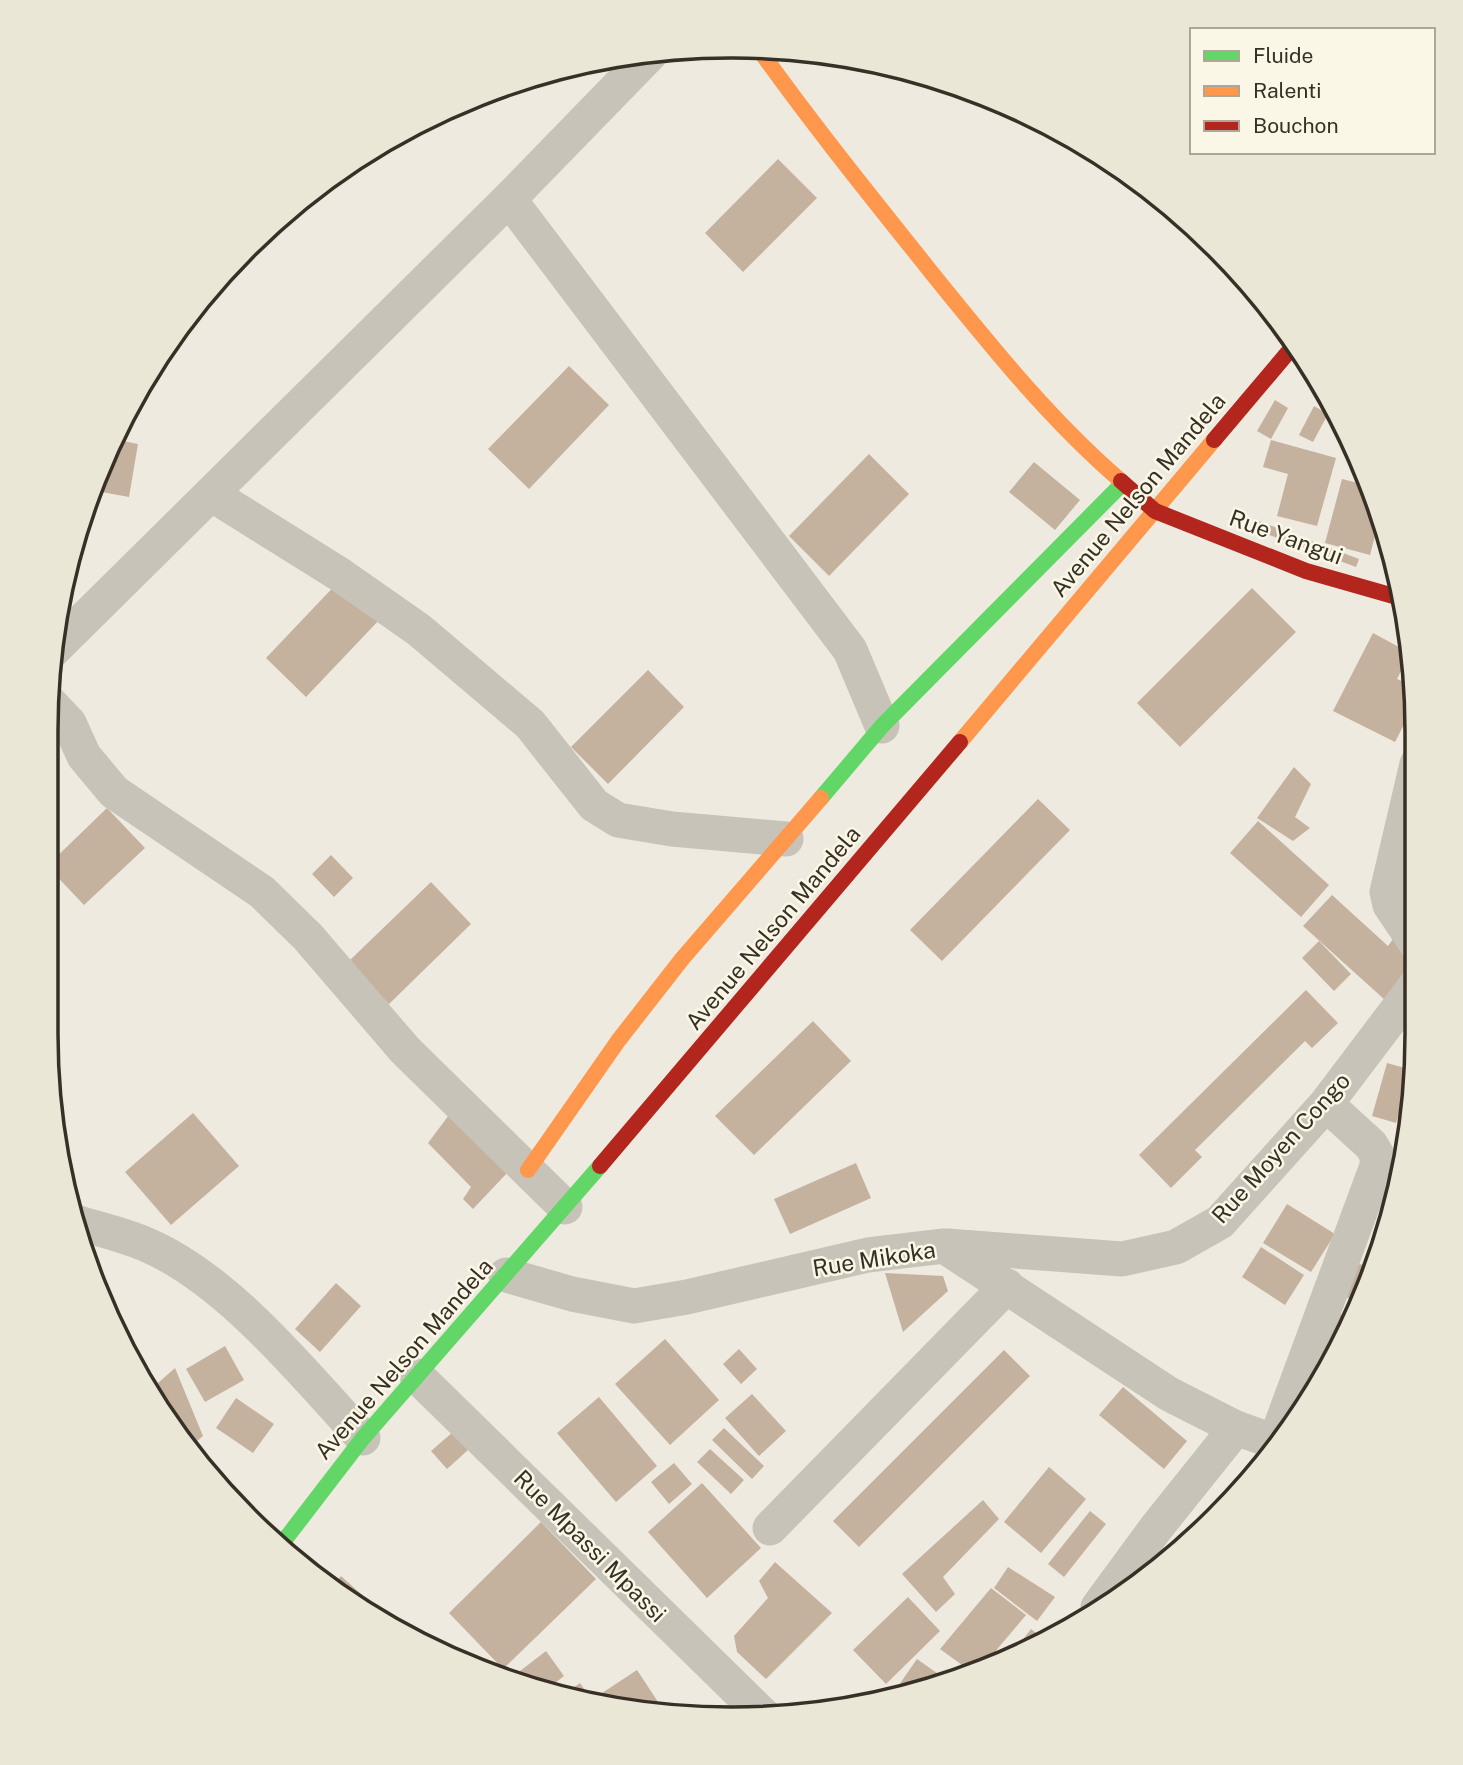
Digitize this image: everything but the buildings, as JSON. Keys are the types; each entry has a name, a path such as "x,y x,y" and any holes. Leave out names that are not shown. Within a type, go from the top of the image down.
{"street":[{"path":"766,59 817,130 1017,378 1084,449 1154,511"},
{"path":"65,638 509,199 641,65"},
{"path":"509,199 850,650 882,726"},
{"name":"Avenue Nelson Mandela","path":"285,1538 363,1438 565,1207 1288,352"},
{"path":"528,1170 618,1041 658,990 882,726 1123,483"},
{"path":"211,494 339,574 419,630 530,724 594,805 618,820 672,829 786,839"},
{"name":"Rue Yangui","path":"1154,511 1306,571 1391,595"},
{"path":"58,713 68,723 84,755 114,792 262,892 308,937 405,1050 565,1207"},
{"path":"1405,815 1387,892 1390,905 1405,927"},
{"name":"Rue Moyen Congo","path":"944,1246 1122,1259 1176,1247 1220,1222 1326,1104 1405,1000"},
{"path":"1287,1415 1377,1166 1377,1155 1371,1145 1326,1104"},
{"path":"86,1225 145,1244 199,1275 264,1331 363,1438"},
{"name":"Rue Mikoka","path":"506,1275 572,1294 634,1306 687,1297 868,1255 944,1246 1169,1394 1236,1428 1269,1439"},
{"path":"770,1528 1007,1286"},
{"name":"Rue Mpassi Mpassi","path":"417,1376 753,1707"},
{"path":"1109,1592 1236,1428"}],"traffic: fast":[{"path":"821,798 882,726 1123,483"},
{"path":"286,1539 363,1438 600,1166"}],"traffic: slow":[{"path":"766,59 843,161 999,354 1069,433 1121,481"},
{"path":"960,742 1214,440"},
{"path":"528,1170 618,1041 682,959 821,798"}],"traffic: jam":[{"path":"1214,440 1288,352"},
{"path":"1121,481 1155,511 1306,571 1391,595"},
{"path":"600,1166 960,742"}]}
